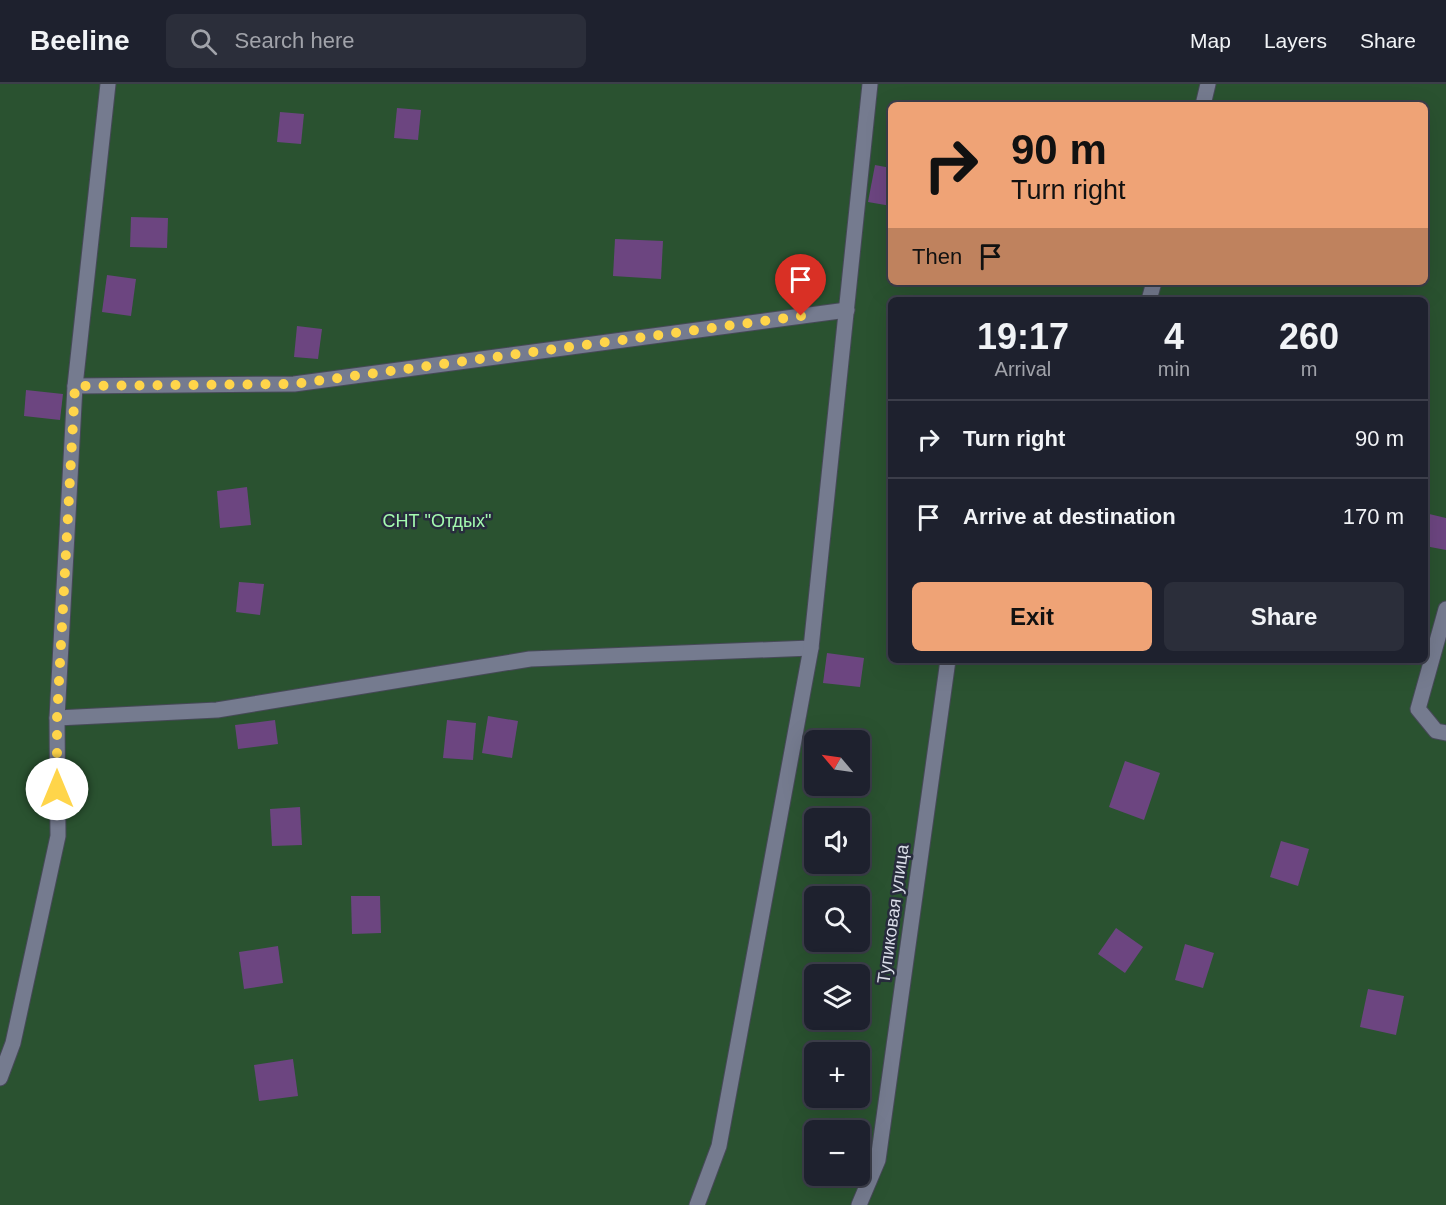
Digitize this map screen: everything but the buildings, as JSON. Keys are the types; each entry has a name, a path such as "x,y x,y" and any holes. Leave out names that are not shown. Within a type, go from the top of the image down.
{"lane":[{"path":"0,1078 13,1043 58,836 57,718 75,386 108,84"},
{"path":"697,1205 719,1146 811,648 870,84"},
{"path":"1204,102 1208,84"},
{"path":"75,386 294,384 847,310"},
{"path":"1446,609 1418,709 1436,731 1446,733"},
{"path":"57,718 217,710 530,659 811,648"},
{"name":"Тупиковая улица","path":"859,1205 878,1160 948,663"}],"green space":[{"name":"СНТ \"Отдых\"","path":"0,84 1446,84 1446,1205 0,1205"}],"route":[{"path":"57,789 57,718 75,386 294,384 801,316"}]}
